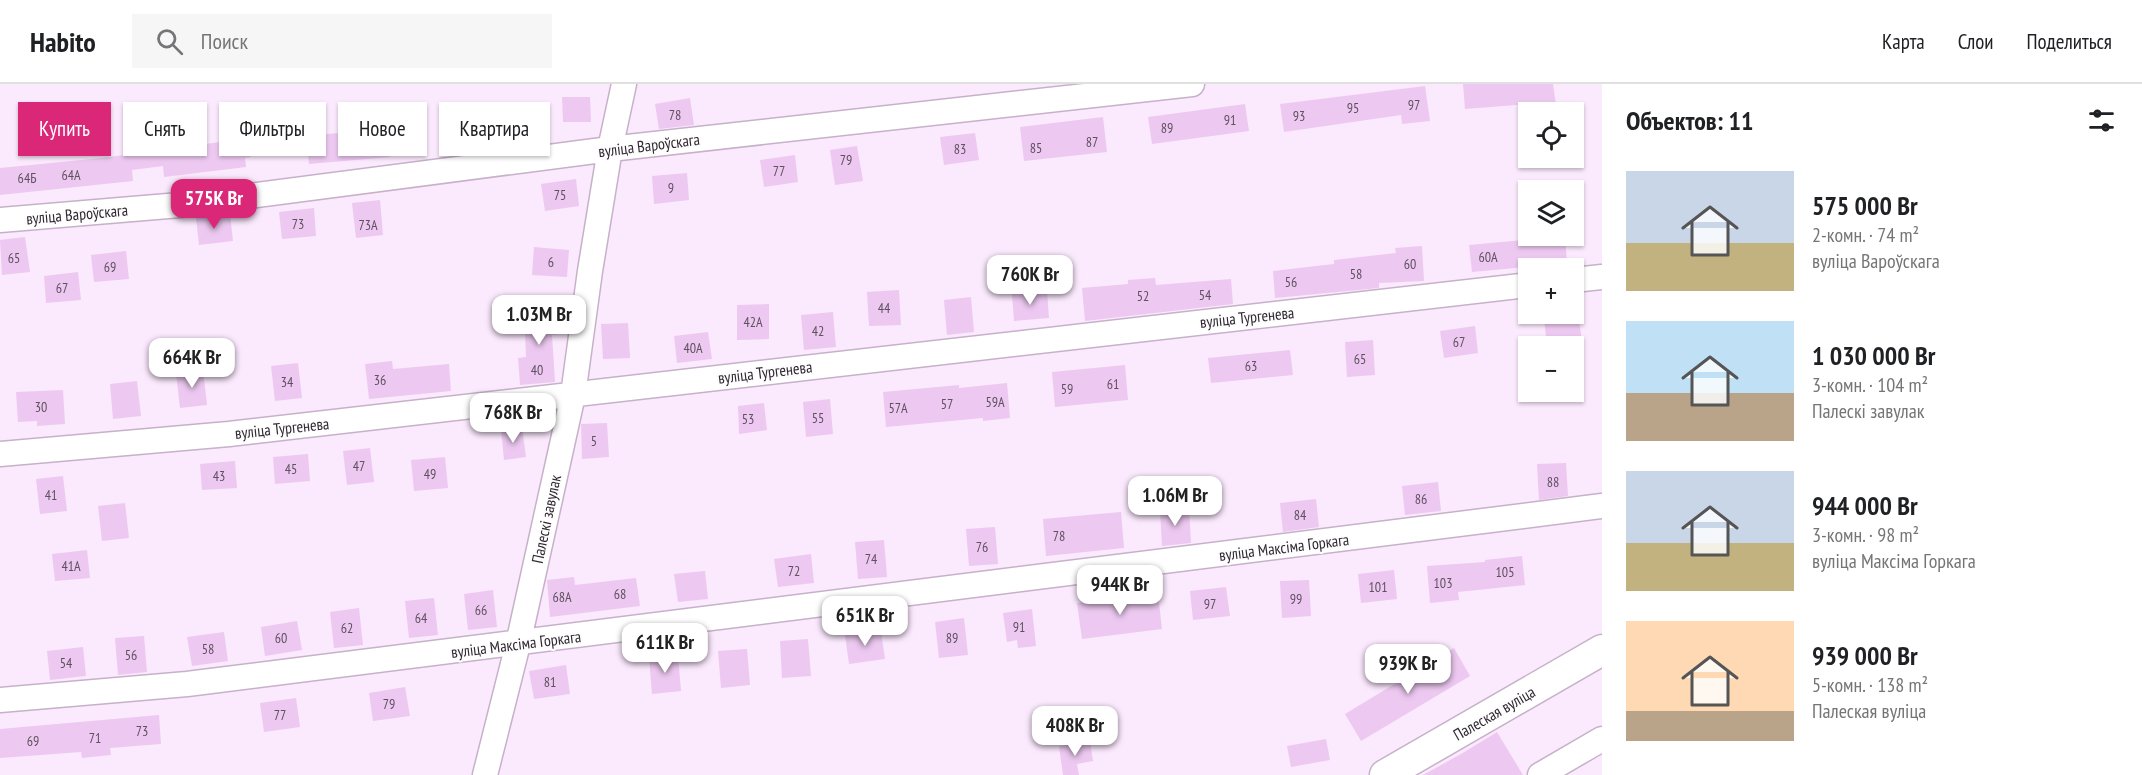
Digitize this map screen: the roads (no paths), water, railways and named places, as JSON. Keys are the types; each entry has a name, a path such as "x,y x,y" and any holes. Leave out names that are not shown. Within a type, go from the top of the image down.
{"main road":[{"name":"Палеская вуліца","path":"1385,775 1602,650"}],"street":[{"name":"Палескі завулак","path":"485,775 518,644 573,395 610,149 624,84"},
{"name":"вуліца Вароўскага","path":"0,220 180,205 610,149 1192,84"},
{"path":"1584,279 1602,277"},
{"name":"вуліца Тургенева","path":"0,454 229,434 1518,286"},
{"name":"вуліца Максіма Горкага","path":"0,700 187,684 518,644 1602,506"},
{"path":"1540,775 1602,739"}]}
